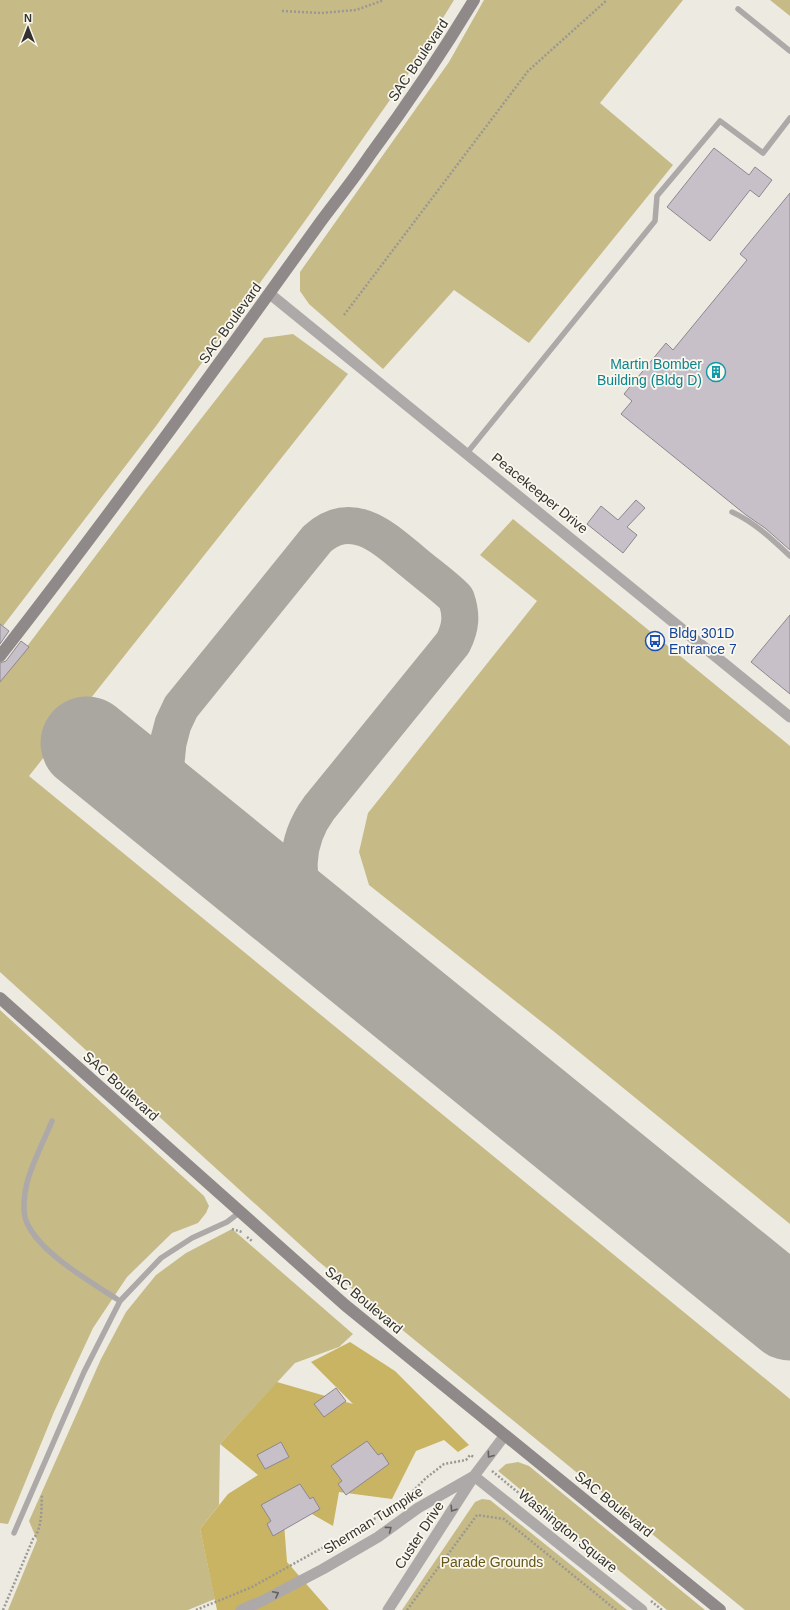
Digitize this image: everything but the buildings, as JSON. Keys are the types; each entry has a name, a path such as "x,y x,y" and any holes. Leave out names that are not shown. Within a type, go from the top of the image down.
{"street":[{"name":"SAC Boulevard","path":"0,656 166,436 270,294 427,76 474,0"},
{"name":"Peacekeeper Drive","path":"270,294 790,717"},
{"name":"SAC Boulevard","path":"0,998 345,1305 720,1610"},
{"name":"Sherman Turnpike","path":"241,1610 261,1606 378,1537 418,1508 474,1476 505,1434"},
{"name":"Custer Drive","path":"388,1610 474,1476"},
{"name":"Washington Square","path":"474,1476 642,1610"}],"lane":[{"path":"738,9 790,51"},
{"path":"467,453 655,221 657,196 720,120 763,153 790,118"},
{"path":"732,512 746,518 778,543 790,556"},
{"path":"52,1121 26,1184 24,1202 26,1222 48,1252 120,1301"},
{"path":"14,1533 84,1372 120,1301 161,1258 192,1238 227,1222 240,1212"}],"path":[{"path":"282,11 321,13 356,10 384,0"},
{"path":"344,315 528,71 607,0"},
{"path":"225,1232 232,1229 242,1232 252,1241"},
{"path":"196,1610 252,1587 374,1519 402,1502 426,1478 444,1464 466,1460 470,1455"},
{"path":"498,1474 607,1565"},
{"path":"3,1610 36,1535 41,1517 42,1491"},
{"path":"407,1610 478,1515 504,1519 616,1610"},
{"path":"650,1600 662,1610"}],"green space":[{"path":"0,0 454,0 411,70 307,218 156,426 3,626 0,624"},
{"path":"484,0 683,0 600,103 673,165 529,343 454,290 383,369 309,304 300,291 300,272 449,62"},
{"path":"770,0 790,0 790,16"},
{"path":"293,334 348,374 29,776 790,1399 790,1610 745,1610 318,1261 0,972 0,682 147,488 264,338"},
{"path":"513,519 790,746 790,1224 557,1034 369,885 359,852 368,813 537,601 480,555"},
{"path":"0,1010 204,1196 209,1206 206,1213 198,1223 172,1233 127,1277 93,1328 54,1412 8,1524 0,1523"},
{"path":"232,1229 353,1334 339,1347 295,1363 220,1444 219,1505 200,1529 215,1599 188,1610 8,1610 37,1540 29,1521 101,1359 126,1312 156,1275 186,1253"},
{"path":"518,1462 529,1466 705,1610 667,1610 498,1471 506,1464"},
{"name":"Parade Grounds","path":"482,1499 490,1500 627,1610 402,1610 475,1502"}],"shaded area":[{"path":"350,1342 395,1371 469,1445 458,1452 444,1440 416,1451 392,1499 339,1492 333,1526 282,1497 287,1562 329,1610 217,1610 200,1529 228,1494 258,1475 220,1444 277,1382 353,1404 311,1362"}],"taxiway":[{"path":"204,838 184,813 173,794 167,772 166,762 168,743 173,724 181,707 317,539 330,530 343,526 356,526 380,536 456,598 460,621 458,632 453,643 319,808 305,834 299,862 302,890 314,918 321,929 335,945"}],"runway":[{"path":"87,743 790,1314"}],"place":[{"name":"Martin Bomber Building (Bldg D)","path":"716,372"},
{"name":"Bldg 301D Entrance 7","path":"655,641"}]}
